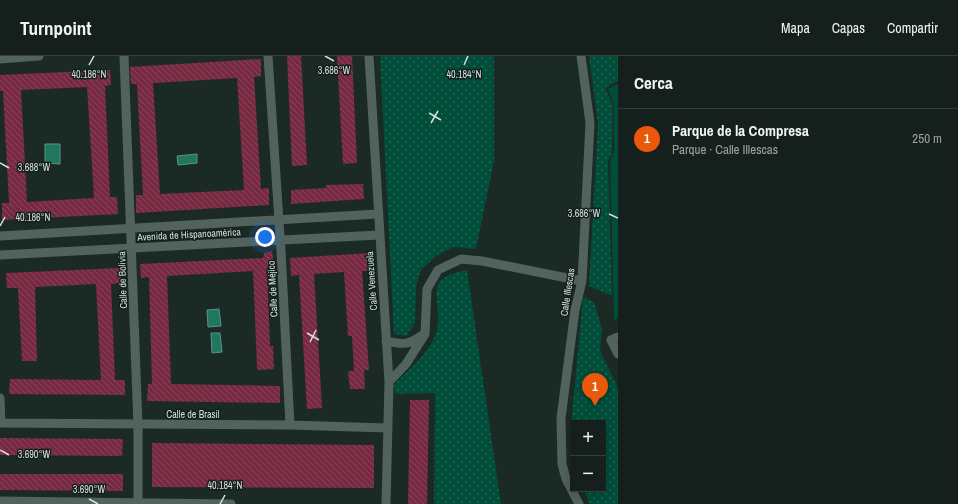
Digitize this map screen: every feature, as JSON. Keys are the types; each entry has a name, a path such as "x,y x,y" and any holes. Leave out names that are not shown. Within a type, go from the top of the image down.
{"street":[{"path":"0,59 39,56"},
{"name":"Calle de Bolivia","path":"124,56 138,425 138,503"},
{"name":"Calle de Méjico","path":"268,56 279,220 290,425"},
{"name":"Calle Venezuela","path":"369,56 389,382 386,504"},
{"name":"Calle Illescas","path":"579,504 566,479 562,464 561,418 575,310 582,281 590,123 581,56"},
{"name":"Avenida de Hispanoamérica","path":"0,236 378,214"},
{"name":"Avenida de Hispanoamérica","path":"0,255 379,235"},
{"path":"389,382 406,364 425,334 427,289 438,270 461,259 482,261 582,281"},
{"path":"386,341 401,344 412,343 425,334"},
{"path":"614,338 618,354"},
{"path":"0,398 0,424"},
{"name":"Calle de Brasil","path":"0,424 290,425 387,428"},
{"path":"0,501 231,504"}],"shaded area":[{"path":"380,56 494,56 494,161 476,249 454,247 436,256 421,270 416,286 415,323 406,336 394,334"},
{"path":"589,56 618,56 618,81 605,88 613,105 612,151 608,162 612,296 589,286 598,124"},
{"path":"618,84 618,318 614,320 610,161 614,151 614,105 608,89"},
{"path":"45,144 60,144 60,164 45,163"},
{"path":"197,154 197,163 178,165 177,156"},
{"path":"467,270 501,504 434,504 435,393 395,394 394,385 423,355 433,341 438,322 436,294 442,279 452,274"},
{"path":"583,297 594,302 602,329 600,351 618,388 618,504 590,504 584,492 606,492 606,420 571,420"},
{"path":"219,309 221,326 208,327 207,310"},
{"path":"211,333 220,333 222,352 212,353"}],"building":[{"path":"287,56 301,56 307,165 292,166"},
{"path":"337,56 352,56 357,163 343,164"},
{"path":"261,59 261,76 254,77 261,189 269,188 269,205 136,213 136,195 143,195 137,84 131,84 130,67","holes":["237,78 244,190 160,194 153,83"]},
{"path":"110,70 111,85 105,86 110,197 117,197 118,214 2,220 2,203 9,203 3,91 0,91 0,75","holes":["87,87 94,198 27,202 21,90"]},
{"path":"363,184 364,199 291,204 291,190 326,188 326,185"},
{"path":"272,251 274,266 267,267 270,346 273,346 274,369 258,370 257,367 253,271 167,276 171,384 280,386 280,403 147,401 148,384 152,384 149,277 141,278 140,264 263,258 264,253"},
{"path":"369,253 371,271 362,271 369,370 364,370 365,389 350,389 348,371 354,371 352,336 348,336 344,272 314,274 322,408 307,409 299,275 291,276 290,258"},
{"path":"120,268 122,283 111,284 115,380 125,380 125,395 9,394 10,379 101,380 96,284 35,287 37,361 22,361 18,288 7,288 6,273"},
{"path":"410,400 429,400 427,504 408,504"},
{"path":"0,438 123,439 122,456 0,455"},
{"path":"152,443 374,445 374,488 152,487"},
{"path":"0,474 123,474 123,491 0,490"}],"place":[{"name":"Parque de la Compresa","path":"595,406"}]}
